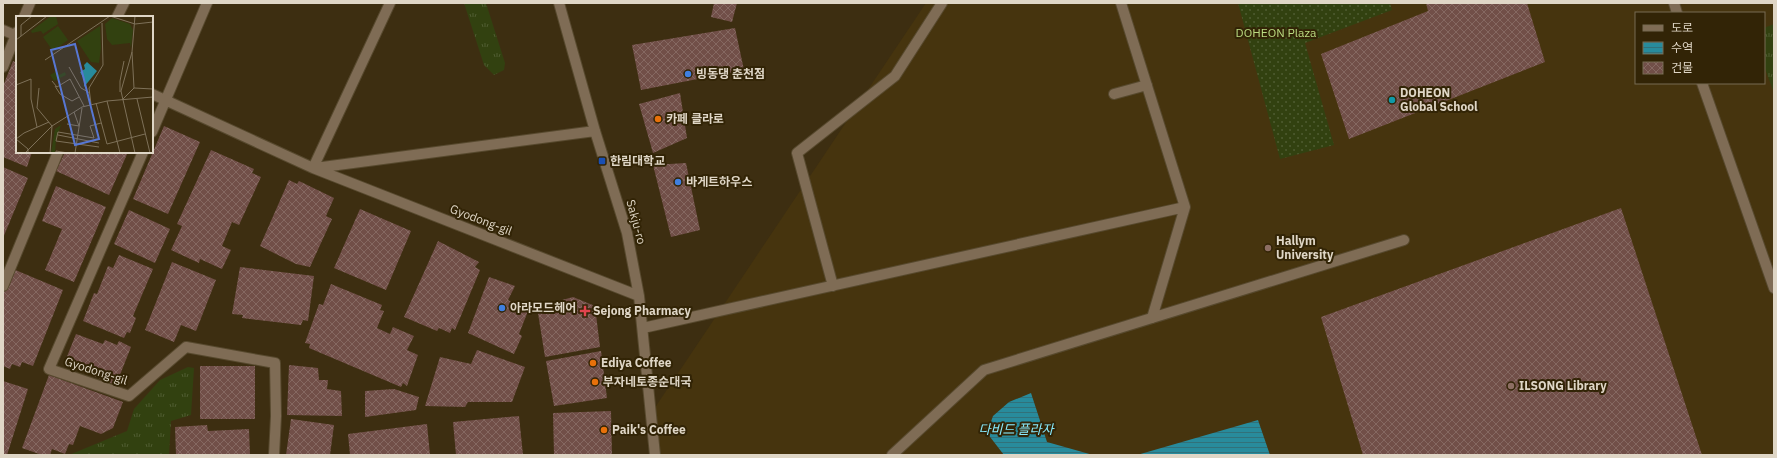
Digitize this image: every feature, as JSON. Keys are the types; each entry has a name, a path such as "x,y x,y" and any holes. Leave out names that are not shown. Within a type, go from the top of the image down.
{"street":[{"path":"24,16 30,3"},
{"path":"118,16 124,3"},
{"path":"153,130 207,3"},
{"path":"313,168 390,3"},
{"name":"Sakju-ro","path":"559,3 595,131 627,233 640,296 655,455"},
{"path":"833,286 796,153 895,76 942,3"},
{"path":"1121,3 1185,207 1152,318"},
{"path":"3,30 16,35"},
{"path":"3,67 16,37"},
{"path":"1702,84 1774,288"},
{"path":"1114,94 1147,85"},
{"name":"Gyodong-gil","path":"153,94 313,168 640,296"},
{"path":"313,168 595,131"},
{"path":"3,286 58,153"},
{"name":"Gyodong-gil","path":"143,153 49,369 129,396 186,347 275,363 276,416 274,455"},
{"path":"643,328 1185,207"},
{"path":"892,455 984,370 1404,240"}],"shaded area":[{"name":"Hallym University","path":"926,3 1774,3 1774,455 651,455 652,412"}],"green space":[{"path":"464,3 486,3 505,63 504,70 494,75 484,65"},
{"name":"DOHEON Plaza","path":"1238,3 1390,3 1392,10 1305,43 1334,145 1280,159"},
{"path":"1774,24 1774,93 1765,69 1765,28"},
{"path":"188,367 194,368 191,415 171,421 169,455 69,455 127,431 134,409 160,380"}],"water":[{"name":"다비드 플라자","path":"1031,393 1047,442 1093,455 1004,455 987,433 993,416 1009,402"},
{"path":"1258,420 1270,455 1137,455"}],"building":[{"path":"714,3 737,3 732,22 711,17"},
{"name":"DOHEON Global School","path":"1426,3 1527,3 1545,62 1349,139 1321,54 1428,11"},
{"path":"735,28 744,70 641,90 632,45"},
{"path":"13,61 16,62 16,153 32,153 27,167 3,157 3,86"},
{"path":"680,93 687,138 653,153 639,104"},
{"path":"164,126 200,142 168,214 133,199"},
{"path":"211,150 254,169 252,173 261,177 239,225 232,222 222,246 231,250 222,269 200,259 199,263 171,250 182,226 177,224"},
{"path":"65,153 128,153 109,195 56,171"},
{"path":"686,163 700,230 671,237 653,165"},
{"path":"3,167 28,178 3,238"},
{"path":"289,180 297,184 299,181 334,198 326,216 332,219 310,267 296,264 260,246"},
{"path":"56,186 106,207 74,282 45,270 62,229 42,221"},
{"name":"ILSONG Library","path":"1621,208 1702,455 1363,455 1321,317"},
{"path":"360,209 411,231 386,290 334,268"},
{"path":"129,210 170,229 155,263 114,244"},
{"path":"438,241 479,262 475,267 480,270 455,330 452,328 450,333 439,328 437,331 404,317"},
{"path":"119,255 153,269 133,316 136,318 130,333 127,332 124,338 83,321 94,293 97,294 108,266 113,268"},
{"path":"172,262 216,280 196,331 181,325 174,342 145,330"},
{"path":"240,267 314,276 308,321 303,320 301,325 242,318 243,315 232,314"},
{"path":"13,269 63,290 33,366 22,362 20,367 12,364 10,369 3,366 3,294"},
{"path":"489,277 515,286 508,300 528,311 519,334 522,336 514,354 468,333"},
{"path":"331,284 382,305 380,310 384,311 377,328 390,334 393,327 414,336 407,350 418,355 407,386 403,383 401,387 309,348 310,344 305,343 319,304 323,305"},
{"path":"573,297 595,306 600,347 545,357 537,307"},
{"path":"76,334 103,344 105,340 117,345 119,341 131,347 116,385 64,364"},
{"path":"477,350 525,367 512,402 468,402 465,407 425,406 440,357 471,364"},
{"path":"601,351 607,398 554,406 546,361"},
{"path":"289,365 318,368 319,380 328,380 327,389 341,391 342,416 287,415"},
{"path":"200,366 255,366 255,419 200,419"},
{"path":"49,375 123,402 113,428 101,434 80,426 73,445 69,444 65,454 52,449 50,455 42,455 22,448"},
{"path":"3,381 28,389 7,455 3,455"},
{"path":"394,389 419,397 416,410 365,417 365,391"},
{"path":"611,411 612,455 554,455 553,413"},
{"path":"519,416 523,455 456,455 453,422"},
{"path":"291,419 334,425 330,455 286,455"},
{"path":"427,424 430,455 350,455 348,434"},
{"path":"207,425 208,431 249,429 250,455 176,455 175,427"}],"place":[{"name":"빙동댕 춘천점","path":"688,74"},
{"name":"DOHEON Global School","path":"1392,100"},
{"name":"카페 클라로","path":"658,119"},
{"name":"한림대학교","path":"602,161"},
{"name":"바게트하우스","path":"678,182"},
{"name":"Hallym University","path":"1268,248"},
{"name":"아라모드헤어","path":"502,308"},
{"name":"Sejong Pharmacy","path":"585,311"},
{"name":"Ediya Coffee","path":"593,363"},
{"name":"부자네토종순대국","path":"595,382"},
{"name":"ILSONG Library","path":"1511,386"},
{"name":"Paik's Coffee","path":"604,430"}]}
